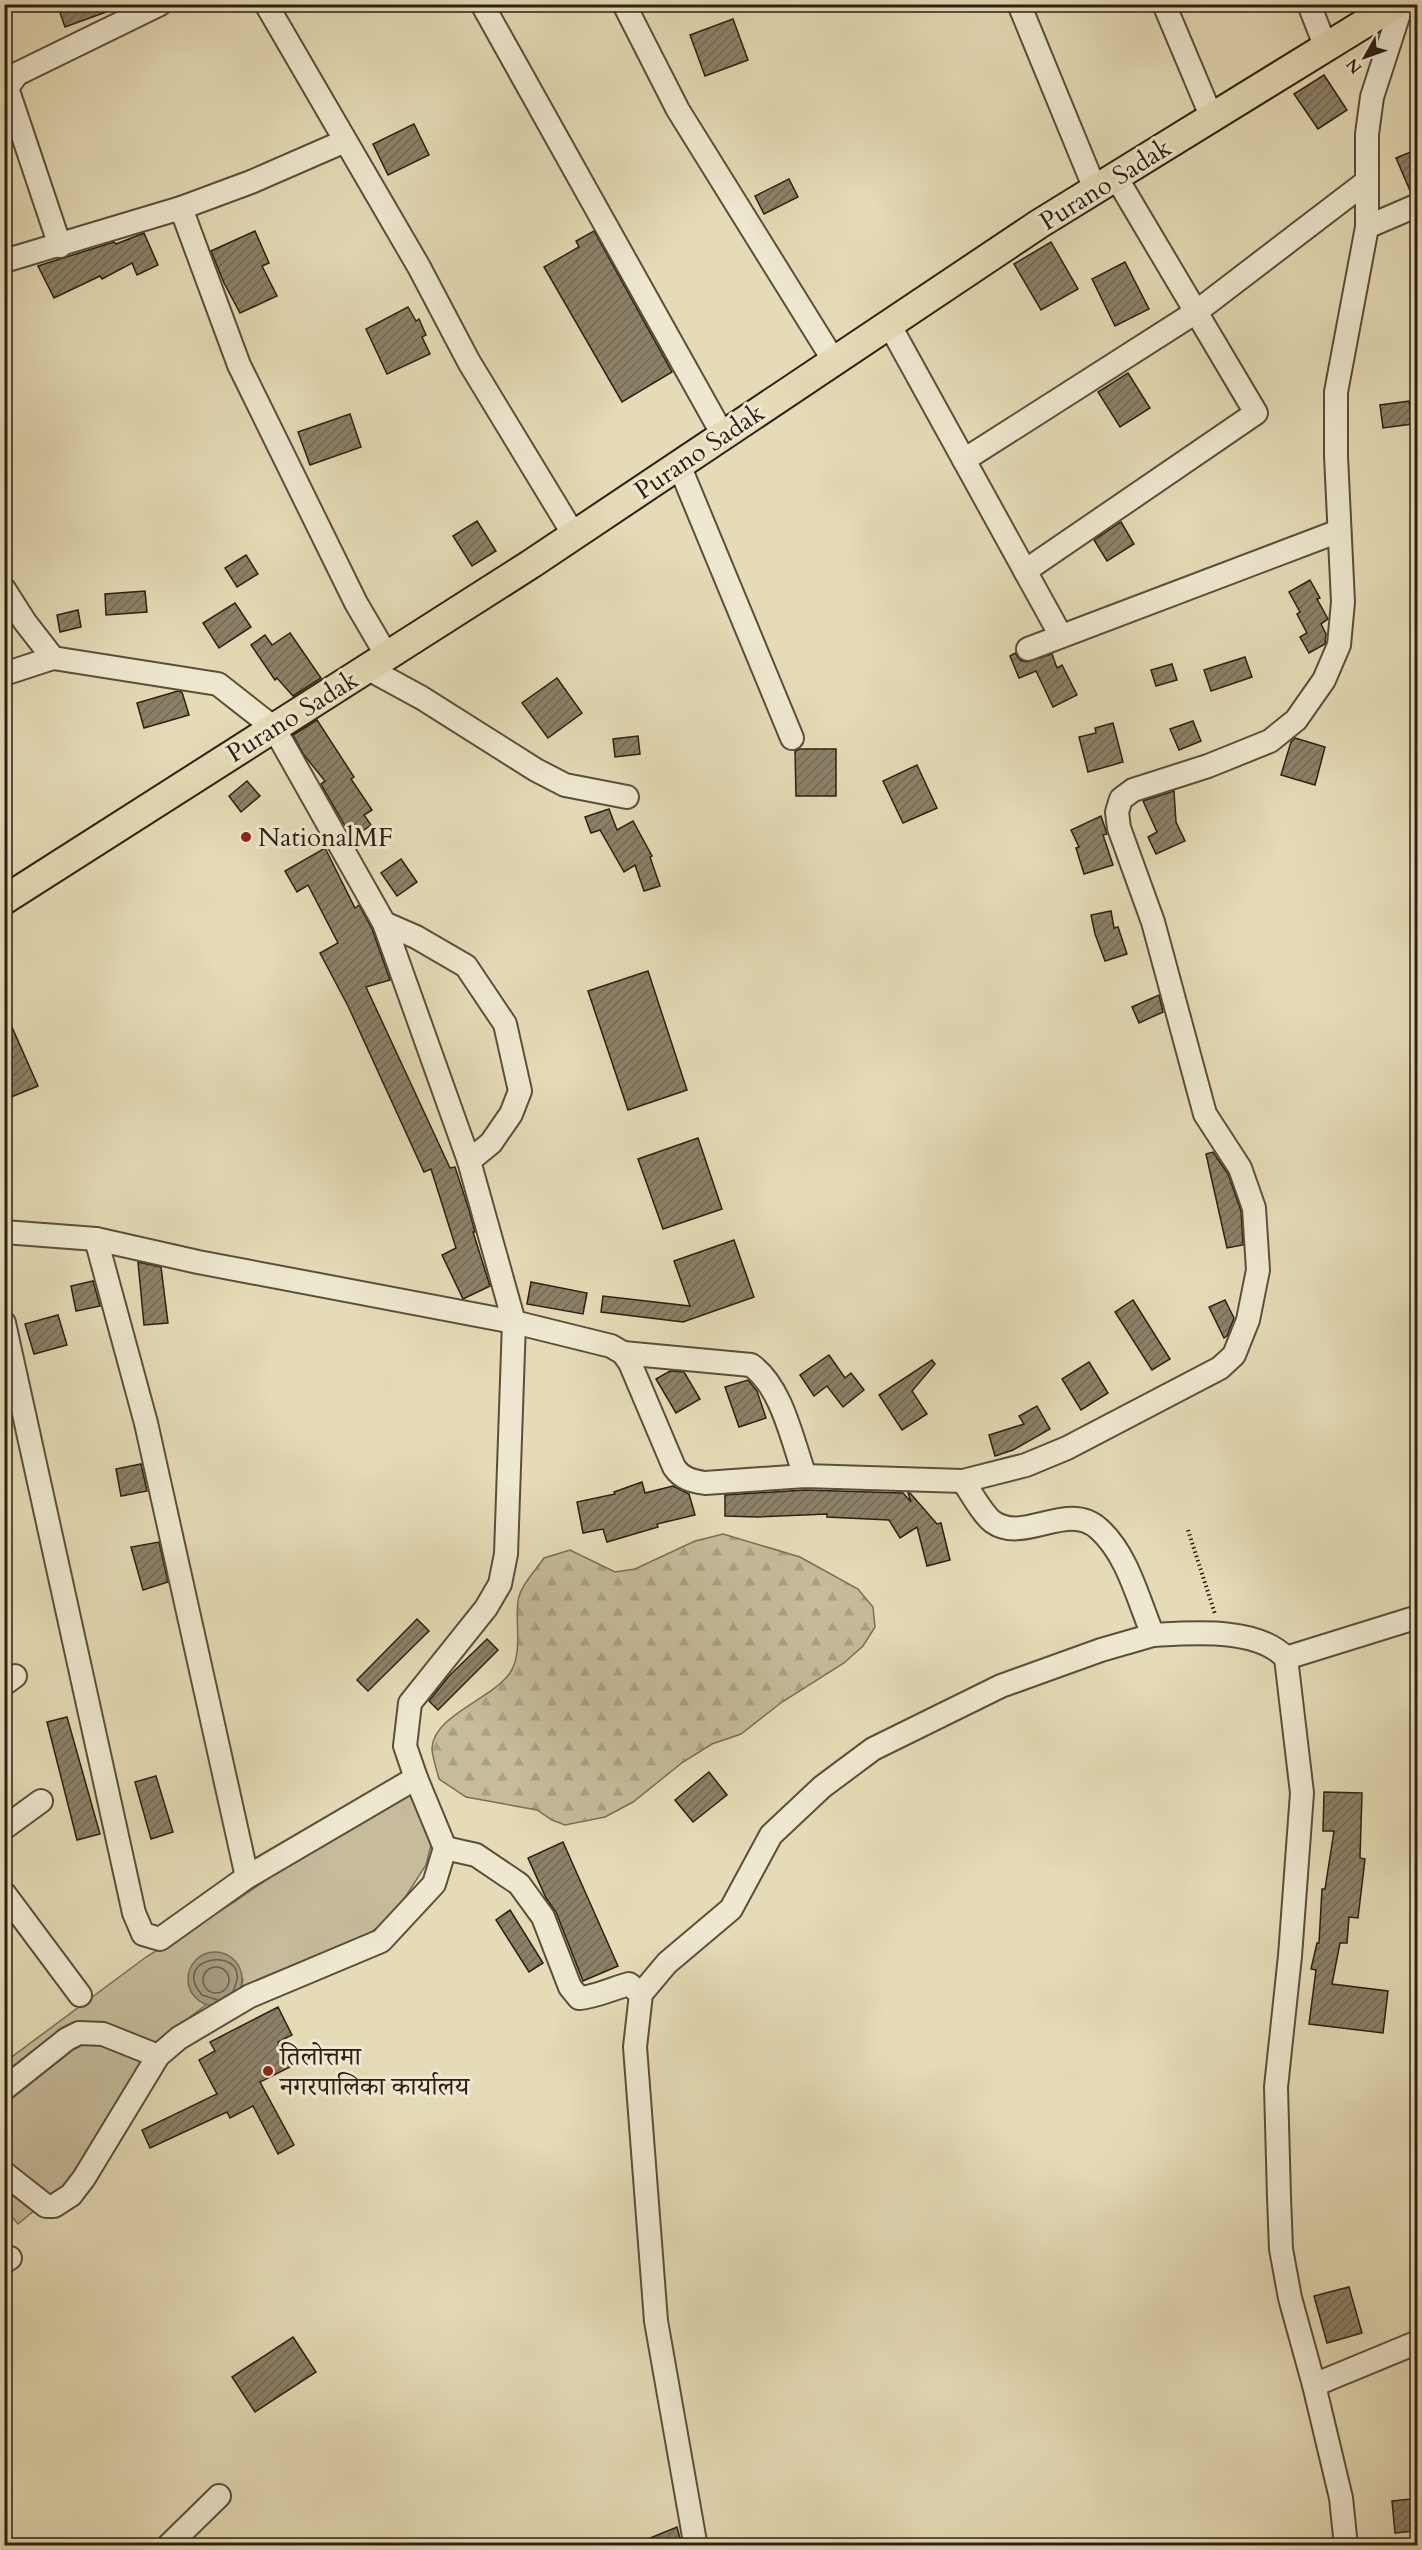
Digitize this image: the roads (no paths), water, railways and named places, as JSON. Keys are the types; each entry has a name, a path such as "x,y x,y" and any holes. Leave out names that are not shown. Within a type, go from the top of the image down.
{"main road":[{"name":"Purano Sadak","path":"4,900 574,535 889,324 1106,183 1389,7"}],"street":[{"path":"60,246 7,88 17,74 160,4"},
{"path":"266,4 419,267 469,362 574,535"},
{"path":"482,4 723,435"},
{"path":"624,4 678,110 834,361"},
{"path":"1019,4 1106,183 1196,312 1256,413 1025,571"},
{"path":"1164,4 1212,118"},
{"path":"1309,4 1326,48"},
{"path":"623,1353 630,1363 674,1467 680,1475 705,1483 805,1476 963,1481 1026,1465 1067,1448 1220,1368 1233,1355 1241,1340 1258,1270 1254,1208 1240,1168 1205,1114 1153,922 1119,828 1117,812 1121,799 1133,790 1208,766 1270,741 1296,720 1324,680 1339,645 1342,602 1335,392 1367,227 1367,134 1389,7"},
{"path":"4,261 181,208 251,182 345,141"},
{"path":"964,460 1196,312 1366,182"},
{"path":"1367,227 1418,205"},
{"path":"181,208 239,365 356,603 377,662 422,698 536,770 565,785 627,797"},
{"path":"889,324 1061,636"},
{"path":"679,465 792,738"},
{"path":"1028,649 1339,531"},
{"path":"4,589 25,622 53,658"},
{"path":"4,674 53,658 218,684 274,728 384,923 469,1161 514,1322 506,1554 500,1584 486,1608 410,1704 405,1746 445,1848 434,1884 381,1941 250,1996 179,2038 158,2056 84,2178 61,2203 46,2206 4,2173"},
{"path":"384,923 416,937 466,966 505,1024 520,1091 511,1114 491,1143 469,1161"},
{"path":"4,1232 96,1239 198,1262 514,1322 600,1343 623,1353 751,1365 763,1374 774,1389 805,1476"},
{"path":"96,1239 146,1423 247,1877"},
{"path":"4,1323 134,1913 143,1934 160,1939 247,1877 416,1778"},
{"path":"963,1481 991,1521 1007,1528 1077,1517 1097,1527 1120,1556 1153,1635"},
{"path":"1286,1658 1418,1617"},
{"path":"695,2542 656,2321 635,2047 641,1995 667,1963 731,1909 771,1835 822,1787 873,1749 1001,1686 1101,1650 1153,1635 1222,1634 1264,1641 1278,1649 1286,1658 1302,1793 1290,1956 1276,2088 1281,2249 1290,2298 1341,2498 1346,2546"},
{"path":"4,1828 41,1801"},
{"path":"445,1848 476,1855 519,1884 543,1917 570,1987 579,1998 588,1998 629,1984 641,1995"},
{"path":"4,1893 80,1995"},
{"path":"4,2089 79,2032 103,2034 158,2056"},
{"path":"1314,2385 1418,2342"},
{"path":"168,2546 219,2496"}],"water":[{"path":"215,1952 234,1960 242,1979 234,1998 215,2006 196,1998 188,1979 196,1960"}],"place":[{"name":"NationalMF","path":"246,837"},
{"name":"तिलोत्तमा नगरपालिका कार्यालय","path":"268,2071"}]}
